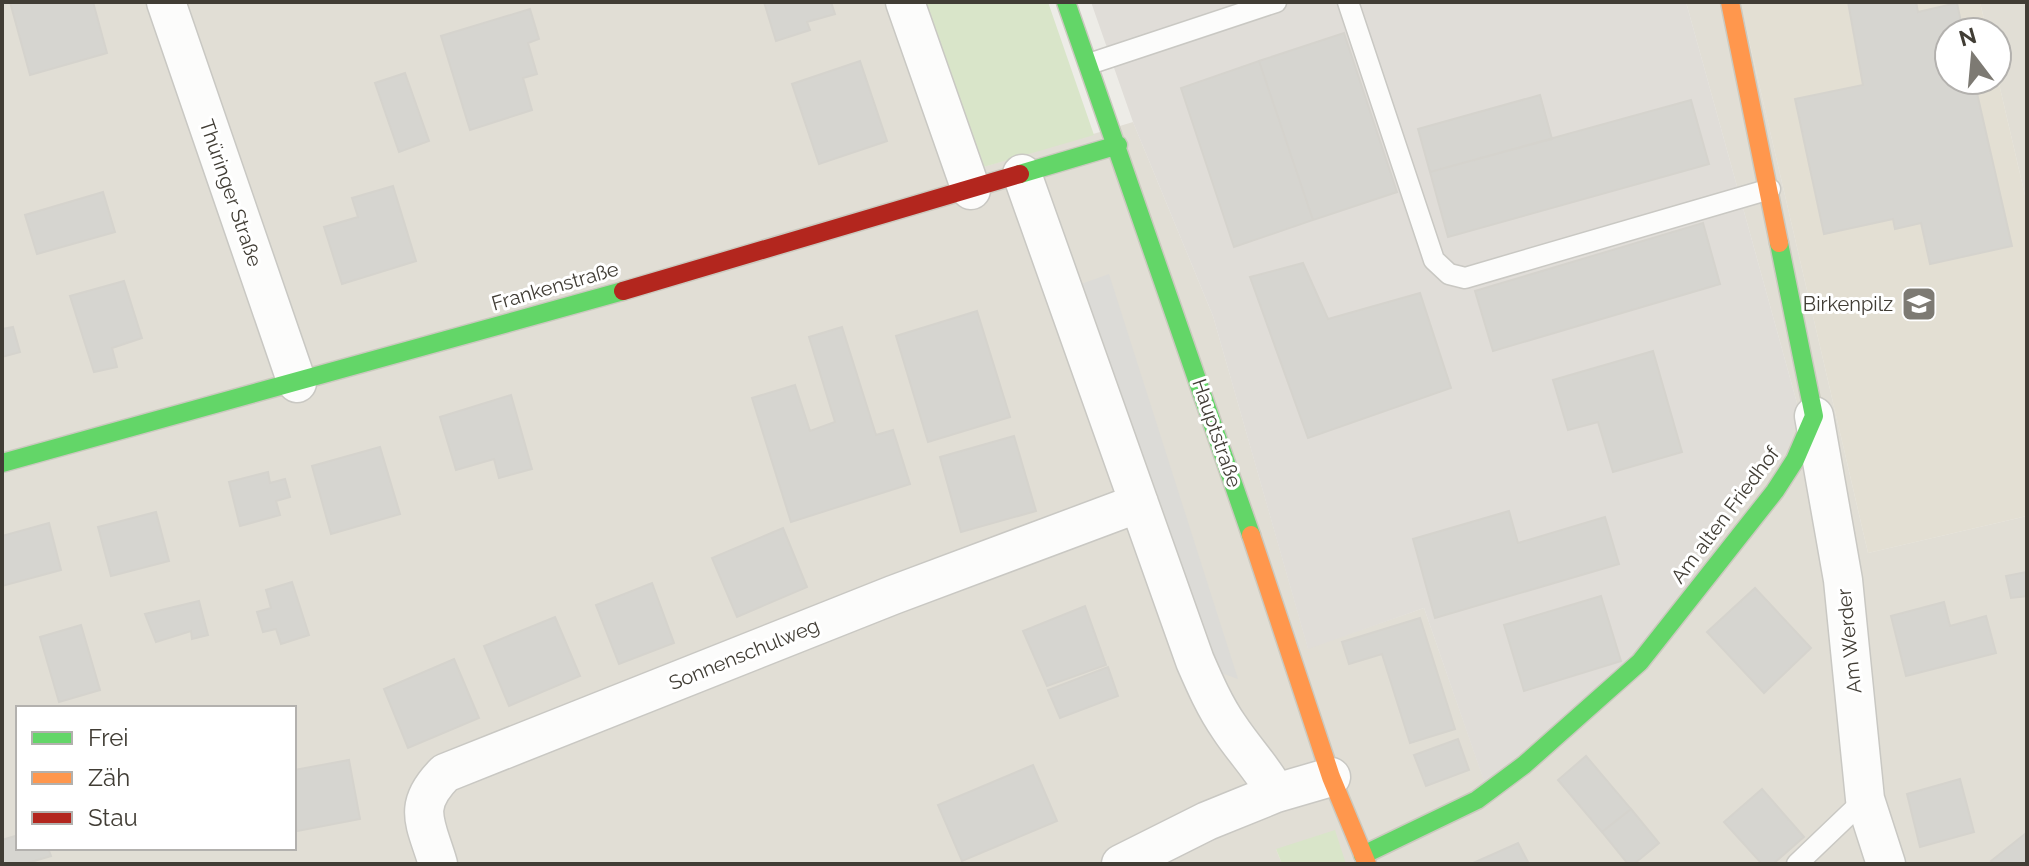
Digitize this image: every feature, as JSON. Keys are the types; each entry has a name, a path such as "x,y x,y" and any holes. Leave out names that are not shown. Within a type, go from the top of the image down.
{"street":[{"name":"Thüringer Straße","path":"166,2 297,383"},
{"path":"905,2 971,190"},
{"name":"Hauptstraße","path":"1066,2 1244,513 1331,777 1365,859"},
{"path":"1730,2 1814,416"},
{"name":"Frankenstraße","path":"2,463 297,383 1118,145"},
{"path":"1022,174 1195,661 1228,726 1262,768 1276,793"},
{"name":"Am Werder","path":"1814,416 1843,580 1865,799 1886,864"},
{"name":"Am alten Friedhof","path":"1365,859 1477,800 1524,765 1640,662 1775,491 1795,460 1814,416"},
{"name":"Sonnenschulweg","path":"438,864 423,811 428,790 445,773 893,595 1139,503"},
{"path":"1121,864 1207,821 1276,793 1331,777"}],"lane":[{"path":"1089,64 1276,2"},
{"path":"1348,2 1434,260 1449,274 1465,278 1770,189"},
{"path":"1797,864 1865,799"}],"shaded area":[{"path":"2,2 885,2 947,178 1133,122 1213,316 1308,648 1424,608 1485,783 1800,414 1686,2 1740,2 1868,553 2027,516 2027,864 1346,864 1276,849 1282,864 2,864"},
{"path":"1091,2 1686,2 1800,414 1787,450 1633,655 1485,784 1424,608 1308,649 1213,316 1133,122"},
{"name":"Birkenpilz","path":"1740,2 1980,2 1983,16 1933,16 1933,96 2002,96 2027,204 2027,516 1868,553"},
{"path":"1980,2 2027,2 2027,204 2002,96 2013,96 2013,16 1983,16"},
{"path":"1109,274 1238,679 1204,667 1070,288"}],"green space":[{"path":"885,2 1048,2 1094,135 946,178"},
{"path":"1335,830 1346,864 1282,864 1276,849"}],"building":[{"path":"10,2 93,2 107,53 30,75"},
{"path":"764,2 831,2 835,14 807,22 810,30 776,41"},
{"name":"Birkenpilz","path":"1848,2 1916,2 1918,12 1957,3 1960,16 1933,16 1933,96 1978,96 2012,246 1930,264 1921,223 1895,229 1893,219 1824,234 1795,99 1863,85"},
{"path":"530,9 539,39 528,43 537,74 523,78 532,110 470,130 441,36"},
{"path":"1344,33 1397,192 1313,220 1259,61"},
{"path":"860,61 887,141 819,164 792,84"},
{"path":"1259,61 1313,220 1234,247 1181,88"},
{"path":"405,73 429,141 399,152 375,83"},
{"path":"1540,95 1552,139 1430,172 1418,129"},
{"path":"1691,100 1709,164 1448,237 1430,172"},
{"path":"393,186 416,261 342,284 324,227 358,217 352,198"},
{"path":"103,192 115,232 37,254 25,215"},
{"path":"1703,223 1720,284 1493,351 1475,291"},
{"path":"1303,263 1328,319 1420,293 1451,388 1308,438 1250,277"},
{"path":"124,281 142,338 112,348 117,367 94,372 70,296"},
{"path":"977,311 1010,417 928,442 896,336"},
{"path":"13,327 20,352 2,357 2,329"},
{"path":"842,327 876,435 893,430 910,484 791,522 752,398 795,385 810,431 835,422 809,337"},
{"path":"1653,351 1682,452 1613,472 1598,422 1568,430 1553,380"},
{"path":"511,395 532,469 499,478 494,459 456,470 440,417"},
{"path":"1014,436 1036,511 961,532 940,457"},
{"path":"380,447 400,514 331,534 312,466"},
{"path":"268,472 270,483 285,479 290,497 276,501 280,515 240,526 229,482"},
{"path":"1509,511 1518,543 1605,517 1619,564 1435,618 1413,539"},
{"path":"156,512 169,561 111,576 98,527"},
{"path":"49,523 61,570 2,586 2,536"},
{"path":"783,528 807,587 737,617 712,558"},
{"path":"2027,572 2027,596 2011,598 2006,576"},
{"path":"292,582 309,635 281,644 276,629 263,632 257,612 271,608 266,590"},
{"path":"652,583 674,643 619,664 596,605"},
{"path":"1755,588 1811,648 1764,693 1707,632"},
{"path":"1601,596 1621,661 1524,691 1504,625"},
{"path":"199,601 208,635 192,639 191,631 156,642 145,614"},
{"path":"1944,602 1950,626 1986,616 1996,653 1906,676 1891,616"},
{"path":"1085,606 1106,665 1047,686 1023,631"},
{"path":"555,617 580,676 509,706 484,646"},
{"path":"1420,618 1455,729 1410,743 1382,654 1349,664 1342,642"},
{"path":"81,625 100,690 59,702 40,637"},
{"path":"454,659 479,718 408,748 384,689"},
{"path":"1108,667 1118,696 1060,718 1048,690"},
{"path":"1458,739 1469,770 1426,786 1414,755"},
{"path":"1586,756 1631,809 1602,832 1558,780"},
{"path":"349,760 360,819 297,831 296,770"},
{"path":"1033,765 1057,821 962,861 938,805"},
{"path":"1960,779 1974,832 1920,847 1907,794"},
{"path":"1762,789 1804,837 1773,864 1762,864 1724,822"},
{"path":"1631,809 1659,843 1634,864 1628,864 1602,832"},
{"path":"2025,834 2027,864 1994,864 1991,861"},
{"path":"16,836 16,850 49,850 51,856 24,864 2,864 2,840"},
{"path":"1518,843 1529,864 1471,864"}],"traffic: fast":[{"path":"1066,2 1251,535"},
{"path":"1020,174 1118,145"},
{"path":"1363,855 1477,800 1524,765 1640,662 1775,491 1795,460 1814,416 1779,243"},
{"path":"2,463 623,291"}],"traffic: slow":[{"path":"1730,2 1779,243"},
{"path":"1251,535 1331,777 1367,864"}],"traffic: jam":[{"path":"623,291 1020,174"}],"place":[{"name":"Birkenpilz","path":"1919,304"}]}
